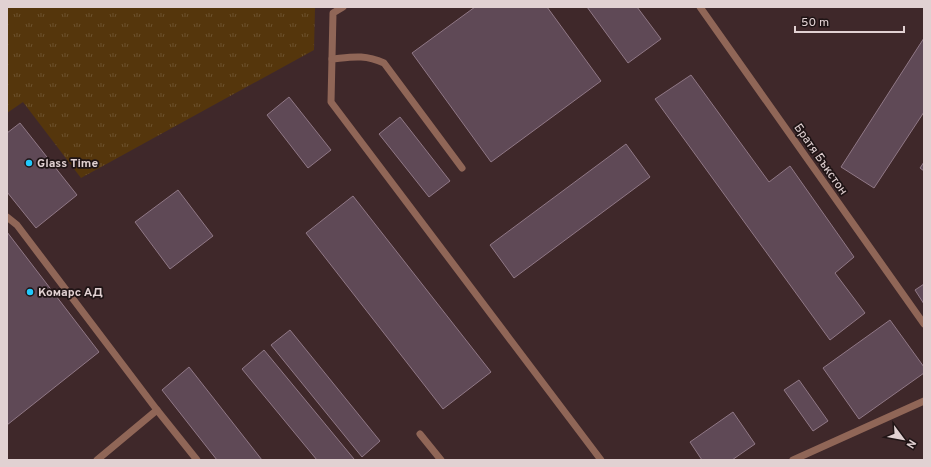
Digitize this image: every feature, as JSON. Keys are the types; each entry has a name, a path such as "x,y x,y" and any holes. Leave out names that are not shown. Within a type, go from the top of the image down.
{"lane":[{"path":"343,7 333,13 331,102 601,460"},
{"name":"Братя Бъкстон","path":"700,7 924,324"},
{"path":"332,59 362,56 373,58 384,63 462,168"},
{"path":"7,217 17,225 157,410 197,460"},
{"path":"793,460 924,401"},
{"path":"97,460 157,410"},
{"path":"420,434 441,460"}],"green space":[{"path":"7,7 315,7 314,50 81,178 23,102 7,113"}],"building":[{"path":"475,7 547,7 601,81 491,162 412,53"},
{"path":"587,7 637,7 661,39 628,63"},
{"path":"924,38 924,112 874,188 841,167"},
{"path":"691,75 769,182 790,166 854,257 835,273 865,313 830,340 655,99"},
{"path":"289,97 331,150 308,168 267,115"},
{"path":"400,117 450,181 429,197 379,134"},
{"name":"Glass Time","path":"20,123 77,195 36,228 7,192 7,133"},
{"path":"626,144 650,177 514,278 490,245"},
{"path":"924,162 924,171 920,168"},
{"path":"178,190 213,236 170,269 135,222"},
{"path":"353,196 491,372 443,409 306,233"},
{"name":"Комарс АД","path":"7,232 99,352 7,425"},
{"path":"924,284 924,304 915,290"},
{"path":"890,320 924,367 924,373 859,419 823,368"},
{"path":"290,330 380,441 362,457 271,345"},
{"path":"264,350 354,460 317,460 242,369"},
{"path":"189,367 262,460 217,460 162,390"},
{"path":"799,380 828,421 813,431 784,390"},
{"path":"733,412 755,444 732,460 702,460 690,442"}],"place":[{"name":"Glass Time","path":"29,163"},
{"name":"Комарс АД","path":"30,292"}]}
